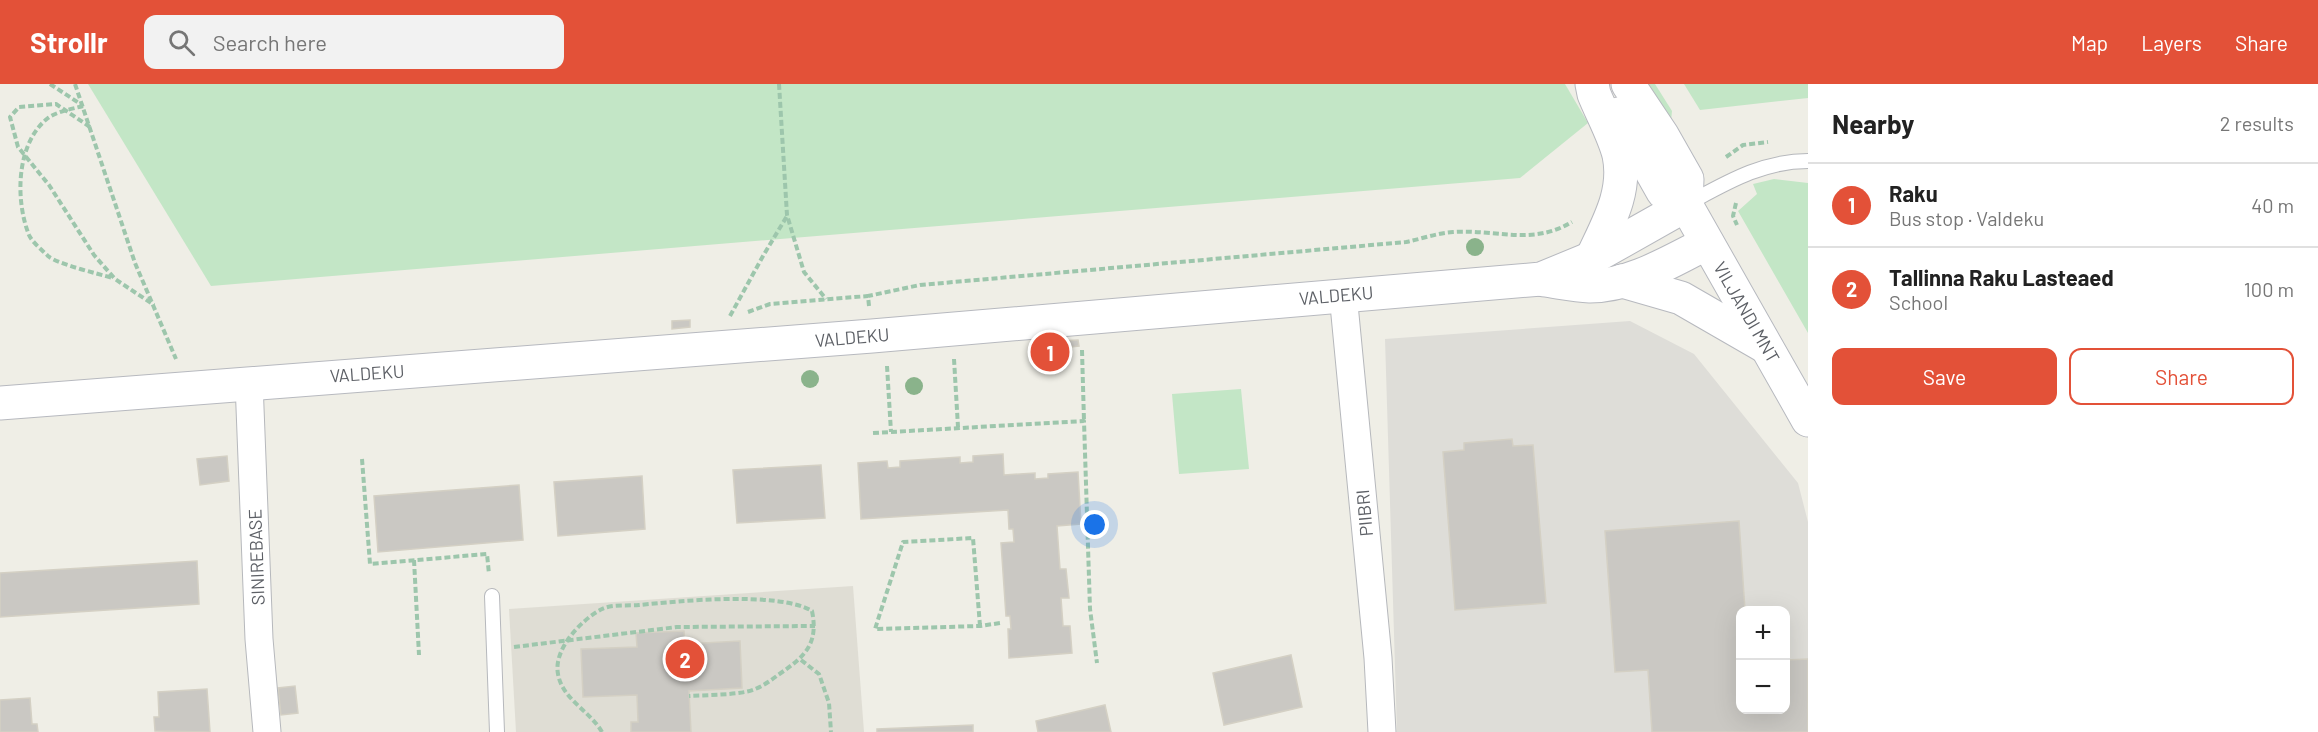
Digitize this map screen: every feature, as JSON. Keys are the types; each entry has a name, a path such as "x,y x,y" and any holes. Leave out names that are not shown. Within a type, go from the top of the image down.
{"street":[{"path":"1592,84 1618,155 1621,183 1615,208 1592,258"},
{"name":"VILJANDI MNT","path":"1602,84 1663,192 1686,205"},
{"name":"VILJANDI MNT","path":"1628,84 1687,179 1686,205 1808,420"},
{"name":"VALDEKU","path":"0,403 249,382 872,336 1343,294 1541,279 1592,258 1686,205"},
{"path":"1541,279 1591,286 1622,281 1653,271 1707,243"},
{"path":"1622,281 1681,298 1768,348"},
{"name":"PIIBRI","path":"1343,294 1378,657 1382,732"},
{"name":"SINIREBASE","path":"249,382 259,639 267,732"}],"lane":[{"path":"1686,205 1737,176 1765,166 1808,161"},
{"path":"492,596 497,732"}],"path":[{"path":"50,84 83,106"},
{"path":"75,84 135,263 171,345 185,387"},
{"path":"779,84 787,215 804,272 826,299"},
{"path":"90,127 56,104 19,107 10,117 18,147 49,185 94,255 116,279 154,305"},
{"path":"83,106 50,117 36,130 25,155 21,184 22,212 30,237 50,258 116,279"},
{"path":"1739,232 1733,216 1735,205 1741,199"},
{"path":"729,319 762,256 787,215"},
{"path":"869,307 868,296 920,285 1406,242 1450,232 1537,235 1557,231 1576,220"},
{"path":"1082,349 1090,609 1097,663"},
{"path":"954,354 958,427"},
{"path":"887,359 891,432"},
{"path":"873,433 1084,422"},
{"path":"362,459 370,564 487,554 492,596"},
{"path":"980,626 973,538 903,542 875,629 980,626 1000,623"},
{"path":"414,560 419,656"},
{"path":"602,732 567,695 558,674 560,655 569,639 585,620 604,608 700,600 779,602 802,605 812,611 815,626 810,644 801,660 768,682 747,692 689,696"},
{"path":"494,648 677,627 815,626"},
{"path":"801,660 819,674 829,703 831,732"}],"shaded area":[{"path":"1630,321 1694,354 1798,483 1808,522 1808,732 1397,732 1385,339"},
{"path":"853,586 864,732 516,732 509,609"}],"green space":[{"path":"88,84 1565,84 1588,123 1520,178 211,286"},
{"path":"1645,84 1655,84 1672,111 1671,121"},
{"path":"1684,84 1808,84 1808,98 1700,110"},
{"path":"1774,179 1808,183 1808,333 1738,211 1757,194 1753,184"},
{"path":"1241,389 1249,469 1179,474 1172,394"}],"building":[{"path":"690,320 690,327 672,329 672,321"},
{"path":"1078,340 1079,346 1061,348 1060,341"},
{"path":"1512,439 1513,446 1533,445 1546,603 1455,610 1443,452 1464,450 1464,443"},
{"path":"1003,454 1004,475 1035,473 1035,479 1048,478 1048,474 1078,472 1081,524 1057,526 1060,569 1066,569 1069,598 1061,598 1063,626 1070,626 1072,653 1009,658 1008,629 1011,629 1010,616 1006,616 1001,543 1014,542 1013,529 1009,529 1008,510 861,519 858,463 887,461 888,468 900,467 900,461 960,457 960,463 973,462 973,456"},
{"path":"227,456 229,481 200,485 197,459"},
{"path":"821,465 825,518 737,523 733,470"},
{"path":"642,476 645,529 558,536 554,482"},
{"path":"519,485 523,540 378,552 374,496"},
{"path":"1739,521 1745,606 1736,606 1736,714 1790,714 1790,660 1808,659 1808,732 1652,732 1648,670 1615,672 1605,531"},
{"path":"197,561 199,604 0,617 0,573"},
{"path":"684,631 685,644 740,641 742,688 689,691 691,732 631,732 631,722 638,722 637,695 583,697 581,649 637,647 636,633"},
{"path":"1291,655 1302,707 1224,725 1213,673"},
{"path":"295,686 298,713 281,715 278,688"},
{"path":"207,689 210,732 155,731 154,717 159,717 158,692"},
{"path":"30,698 32,724 37,724 38,732 0,732 0,700"},
{"path":"1105,705 1111,732 1038,732 1036,721"},
{"path":"973,725 973,732 877,732 877,729"}],"place":[{"name":"Raku","path":"1050,352"},
{"name":"Tallinna Raku Lasteaed","path":"685,659"}]}
